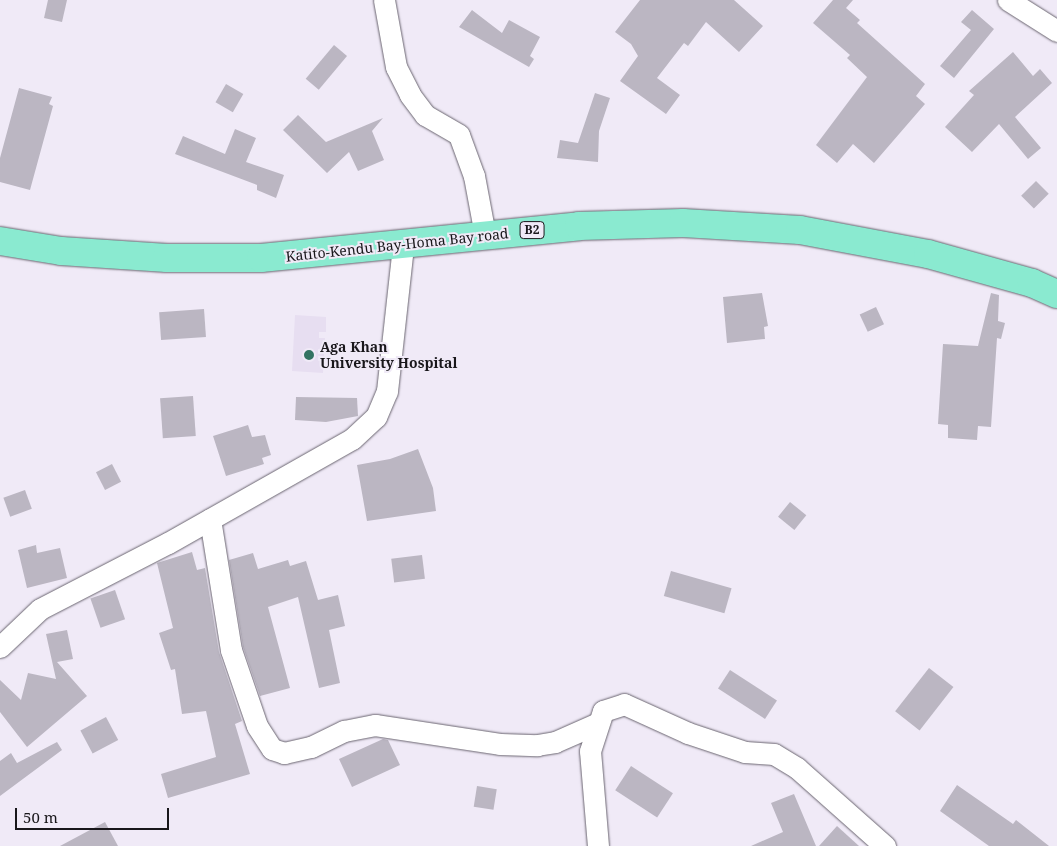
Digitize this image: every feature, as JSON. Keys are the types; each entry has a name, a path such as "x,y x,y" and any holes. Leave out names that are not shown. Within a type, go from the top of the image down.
{"highway":[{"name":"Katito-Kendu Bay-Homa Bay road","path":"0,241 61,250 176,258 261,258 403,246 485,235 578,226 683,223 800,230 928,254 1032,283 1057,294"}],"street":[{"path":"384,0 396,67 410,95 426,115 459,135 474,176 485,235"},
{"path":"1008,0 1057,31"},
{"path":"0,647 40,609 210,519 352,439 376,417 387,391 403,246"},
{"path":"210,519 232,650 257,726 272,749 284,753 310,747 344,731 375,725 500,744 537,744 555,742 596,724"},
{"path":"598,846 590,751 596,724 603,711 612,706 624,704 688,734 745,752 774,754 797,768 885,846"}],"shaded area":[{"name":"Aga Khan University Hospital","path":"295,315 326,317 326,332 319,332 319,338 325,338 323,373 292,371"}],"building":[{"path":"48,0 67,0 62,22 44,18"},
{"path":"640,0 734,0 763,26 739,52 706,22 688,46 684,43 657,78 680,95 666,114 620,81 638,56 631,44 615,32"},
{"path":"833,0 853,0 846,8 860,20 857,23 925,84 916,96 925,104 874,163 853,144 837,163 816,145 867,77 847,58 850,55 813,23"},
{"path":"472,10 502,33 509,20 540,37 530,56 534,59 529,67 459,27"},
{"path":"972,10 994,29 954,78 940,66 971,30 961,22"},
{"path":"334,45 347,56 319,90 306,79"},
{"path":"1013,52 1033,76 1040,69 1052,83 1015,117 1041,148 1028,159 999,124 972,152 945,127 974,95 969,91"},
{"path":"226,84 243,94 233,112 216,102"},
{"path":"19,88 52,97 49,104 53,106 30,190 0,182 0,158"},
{"path":"595,93 610,98 599,131 598,162 557,158 560,140 578,143"},
{"path":"298,115 326,142 383,118 372,131 384,160 358,171 349,152 327,173 283,130"},
{"path":"235,129 256,138 246,162 284,175 276,198 257,190 257,185 175,154 183,136 225,154"},
{"path":"1036,181 1049,194 1034,209 1021,196"},
{"path":"762,293 768,326 764,327 765,339 727,343 723,297"},
{"path":"991,293 999,295 998,321 1005,323 1001,339 997,338 991,427 978,426 977,440 948,438 948,425 938,424 943,344 978,346"},
{"path":"876,307 884,324 868,332 860,315"},
{"path":"204,309 206,337 161,340 159,312"},
{"path":"193,396 196,436 163,438 160,398"},
{"path":"296,397 357,398 358,416 326,422 295,420"},
{"path":"248,425 252,437 265,435 271,455 262,458 264,464 226,476 213,436"},
{"path":"418,449 433,488 436,511 367,521 357,465 390,459"},
{"path":"112,464 121,482 105,490 96,472"},
{"path":"25,490 32,509 10,517 3,498"},
{"path":"790,502 806,515 794,530 778,517"},
{"path":"36,545 37,553 60,548 67,578 27,588 18,550"},
{"path":"192,552 197,570 205,568 219,652 242,721 235,724 250,774 168,798 161,774 216,757 206,711 182,714 175,669 171,670 159,633 173,628 157,563"},
{"path":"253,553 258,569 288,560 290,566 306,561 318,600 338,595 345,626 329,630 340,683 319,688 298,597 268,607 290,688 260,696 243,647 229,560"},
{"path":"422,555 425,579 394,583 391,559"},
{"path":"671,571 732,588 724,613 664,596"},
{"path":"115,590 125,619 101,628 90,598"},
{"path":"67,630 73,659 57,662 87,696 27,747 0,712 0,680 21,700 28,673 56,679 46,634"},
{"path":"929,668 953,687 920,730 895,711"},
{"path":"730,670 777,700 765,719 718,688"},
{"path":"106,717 118,740 93,754 80,731"},
{"path":"383,739 388,740 400,765 352,787 339,759"},
{"path":"57,742 62,750 0,796 0,761 11,753 17,763"},
{"path":"631,766 673,793 657,818 615,790"},
{"path":"957,785 1013,824 1016,820 1049,846 989,846 940,811"},
{"path":"477,786 497,789 493,810 474,807"},
{"path":"794,794 816,846 751,846 783,832 771,803"},
{"path":"105,822 118,846 60,846"},
{"path":"837,826 859,846 819,846"}],"place":[{"name":"Aga Khan University Hospital","path":"309,355"}]}
